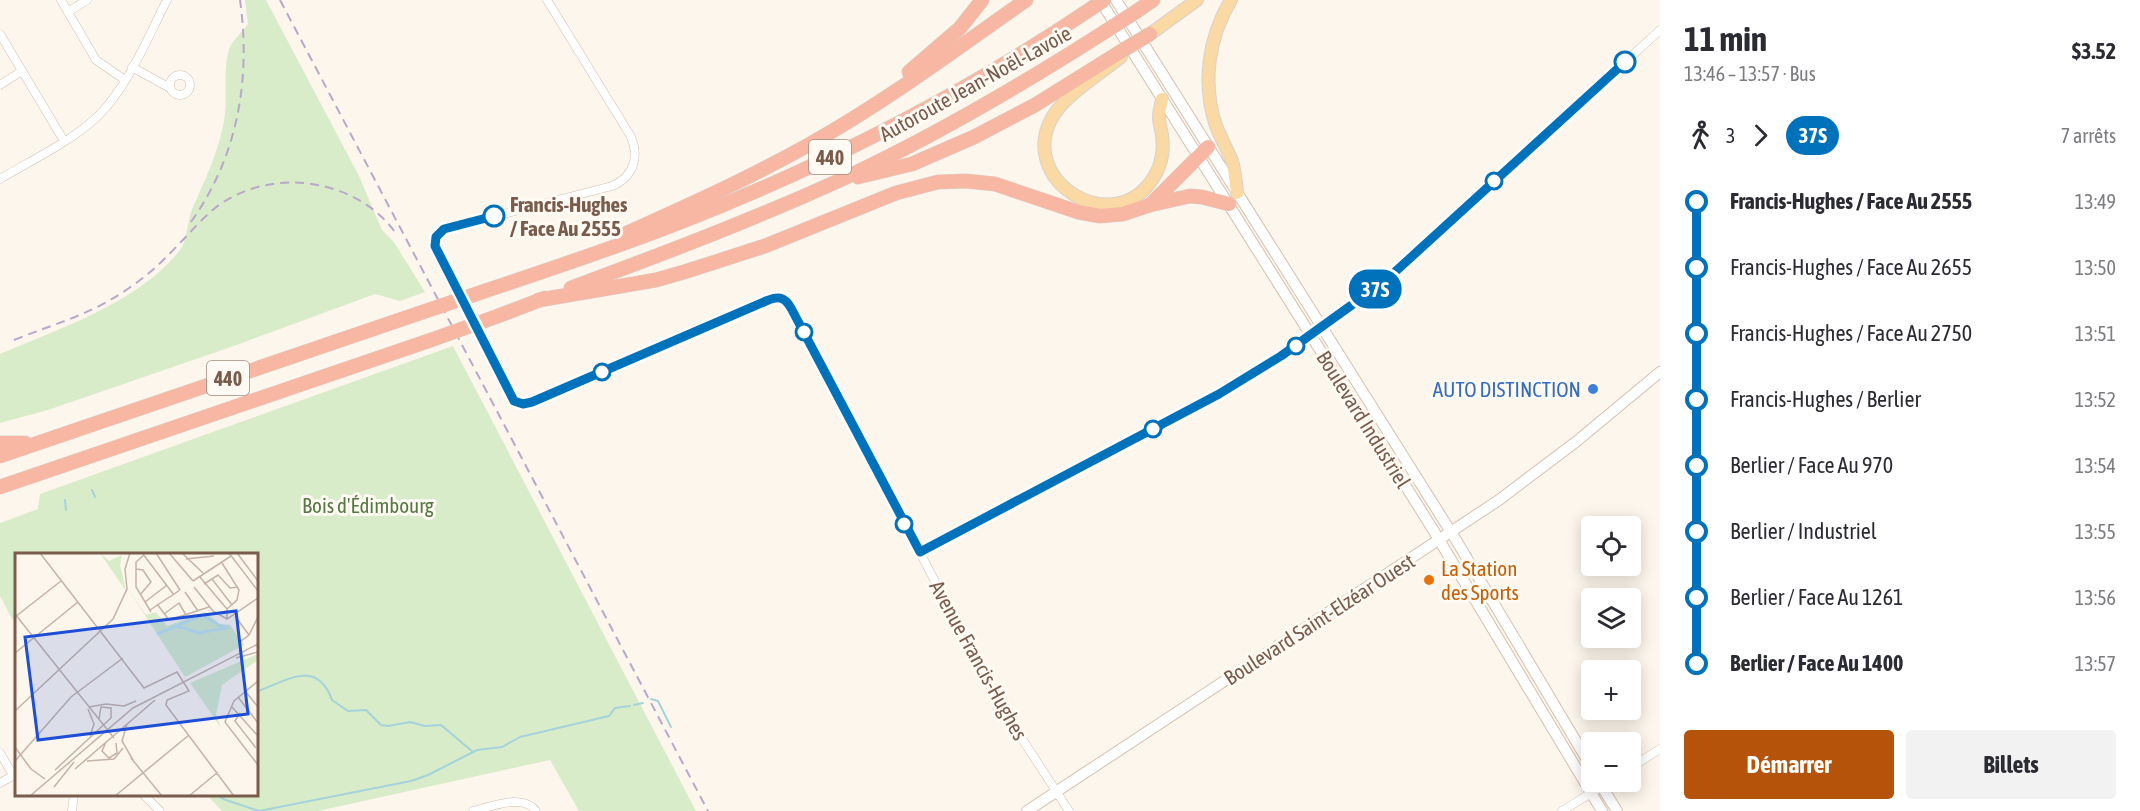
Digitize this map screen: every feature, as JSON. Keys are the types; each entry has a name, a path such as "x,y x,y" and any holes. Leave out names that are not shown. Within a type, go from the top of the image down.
{"highway":[{"path":"854,118 945,42 966,22 982,0"},
{"path":"549,269 733,184 790,155 854,118 1026,0"},
{"name":"Autoroute Jean-Noël-Lavoie","path":"0,487 431,340 715,234 832,183 967,115 1154,0"},
{"name":"Autoroute Jean-Noël-Lavoie","path":"0,456 549,269 695,216 827,158 967,85 1099,3"},
{"path":"832,183 912,164 941,152 1035,105 1150,34"},
{"path":"1150,205 1203,152"},
{"path":"538,300 656,280 684,272 765,246 896,193 932,183 966,181 995,184 1094,216 1118,215 1150,205 1196,196 1233,199"},
{"path":"0,443 39,442"}],"main road":[{"path":"1150,34 1197,0"},
{"path":"1231,0 1213,44 1209,87 1216,127 1233,163 1233,199"},
{"path":"1121,54 1067,100 1055,113 1050,123 1046,141 1047,157 1050,168 1061,185 1079,198 1101,204 1123,201 1142,191 1155,176 1162,157 1163,142 1159,119 1162,99"}],"street":[{"path":"61,0 96,60 125,80"},
{"path":"68,12 87,0"},
{"path":"0,178 64,141 100,114 125,80 167,0"},
{"name":"Avenue Francis-Hughes","path":"547,0 630,135 635,158 629,174 612,186 446,228 436,237 436,250 511,398 519,404 532,402 766,301 777,297 782,298 791,308 1004,710 1069,811"},
{"name":"Boulevard Industriel","path":"1116,0 1203,152 1321,327 1451,533 1581,750"},
{"name":"Boulevard Industriel","path":"1099,3 1162,99 1203,152"},
{"path":"920,552 1232,387 1311,335 1387,279 1660,30"},
{"path":"0,34 64,141"},
{"path":"132,67 170,88"},
{"path":"0,85 22,71"},
{"name":"Boulevard Industriel","path":"1233,199 1311,335 1440,540 1602,811"},
{"name":"Boulevard Saint-Elzéar Ouest","path":"1027,811 1499,500 1577,441 1660,372"},
{"path":"1641,761 1660,749"},
{"path":"0,753 15,774 0,783"},
{"path":"1608,792 1617,811"},
{"path":"1563,811 1591,793"},
{"path":"72,811 74,796"},
{"path":"144,796 160,811"},
{"path":"473,811 526,802 536,811"}],"green space":[{"path":"245,0 266,0 359,176 382,230 394,242 425,292 400,301 375,294 231,347 48,410 0,423 0,354 72,324 121,299 143,285 163,268 183,246 191,212 220,137 225,117 227,58 230,46 248,24"},
{"name":"Bois d'Édimbourg","path":"453,346 696,811 579,811 550,760 318,811 222,811 208,796 258,796 258,553 15,553 15,624 0,596 0,523 38,509 40,494"}],"waterway":[{"path":"92,490 95,497"},
{"path":"65,500 66,510"},
{"path":"258,691 289,679 309,676 318,679 326,687 332,700 348,711 366,710 381,725 410,722 425,726 441,725 473,752"},
{"path":"651,699 658,701 671,727"},
{"path":"634,705 643,703"},
{"path":"219,796 259,811 411,781 477,750 502,747 520,737 609,716 615,708 630,706"}],"railway":[{"path":"191,222 220,171 237,116 244,59 240,0"},
{"path":"280,0 708,811"},
{"path":"14,340 73,318 115,297 154,268 219,205 241,193 265,185 314,184 338,191 361,201 381,216 397,235"}],"bus line":[{"name":"37S","path":"494,216 444,229 436,237 435,246 514,401 519,404 532,402 766,301 777,297 782,298 791,308 920,552 1249,377 1356,304 1385,281 1625,62"}],"place":[{"name":"Francis-Hughes / Face Au 2555","path":"494,216"},
{"name":"AUTO DISTINCTION","path":"1593,389"},
{"name":"La Station des Sports","path":"1429,580"}]}
